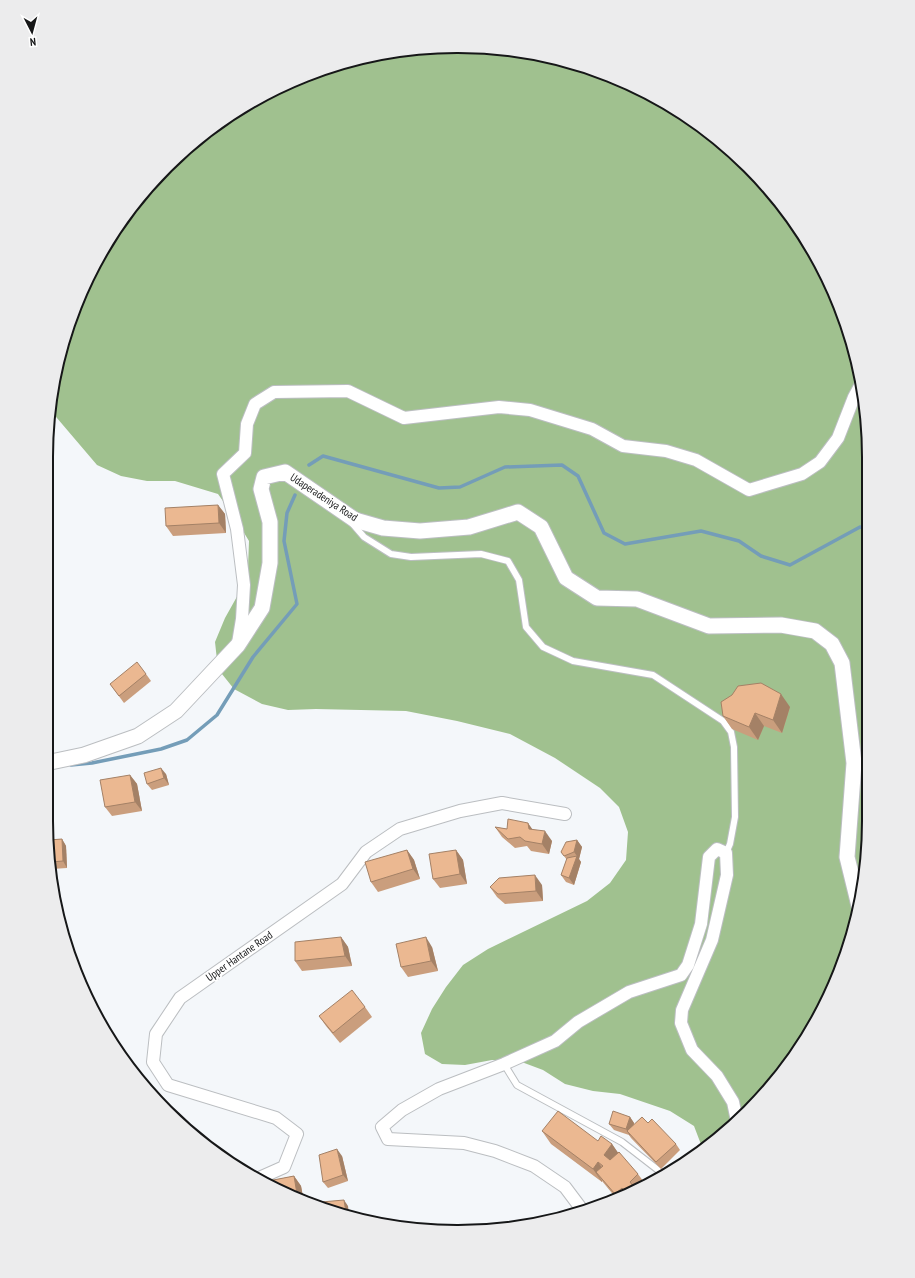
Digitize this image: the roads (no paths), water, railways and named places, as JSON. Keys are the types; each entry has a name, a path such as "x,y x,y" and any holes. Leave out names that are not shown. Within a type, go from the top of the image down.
{"street":[{"path":"238,644 242,619 244,585 237,529 223,474 245,453 247,424 255,404 274,392 348,391 404,418 499,407 530,410 592,429 623,446 666,451 696,460 749,490 802,474 820,462 838,438 857,392"},
{"name":"Udaperadeniya Road","path":"53,762 84,755 138,736 176,711 238,644 262,608 270,562 270,522 261,489 264,477 285,472 355,520 384,528 420,531 469,527 518,512 541,527 566,578 597,598 636,599 709,626 780,625 815,631 832,644 842,663 854,763 847,857 855,893"},
{"name":"Upper Hantane Road","path":"264,1176 284,1167 297,1134 276,1118 168,1085 153,1062 156,1034 180,998 342,884 366,852 400,829 460,811 502,803 565,814"},
{"path":"579,1206 565,1187 534,1166 495,1150 464,1143 388,1139 382,1127 402,1110 439,1089 504,1064 555,1041 578,1022 629,992 681,974 688,965 701,924 709,857 717,849 726,853 727,875 712,940 682,1010 681,1023 692,1050 717,1076 733,1102 736,1115"}],"lane":[{"path":"342,510 364,537 391,554 412,557 481,554 508,561 519,580 526,627 543,647 573,661 653,675 723,721 732,732 734,747 735,817 730,844 726,853"},
{"path":"504,1064 517,1085 622,1142 660,1171"}],"waterway":[{"path":"309,465 323,456 439,488 460,487 505,467 562,465 578,476 604,533 625,544 701,531 739,541 761,556 790,565 860,527 862,527"},
{"path":"71,765 92,763 161,749 187,740 217,715 253,657 297,604 284,541 287,513 295,495"}]}
